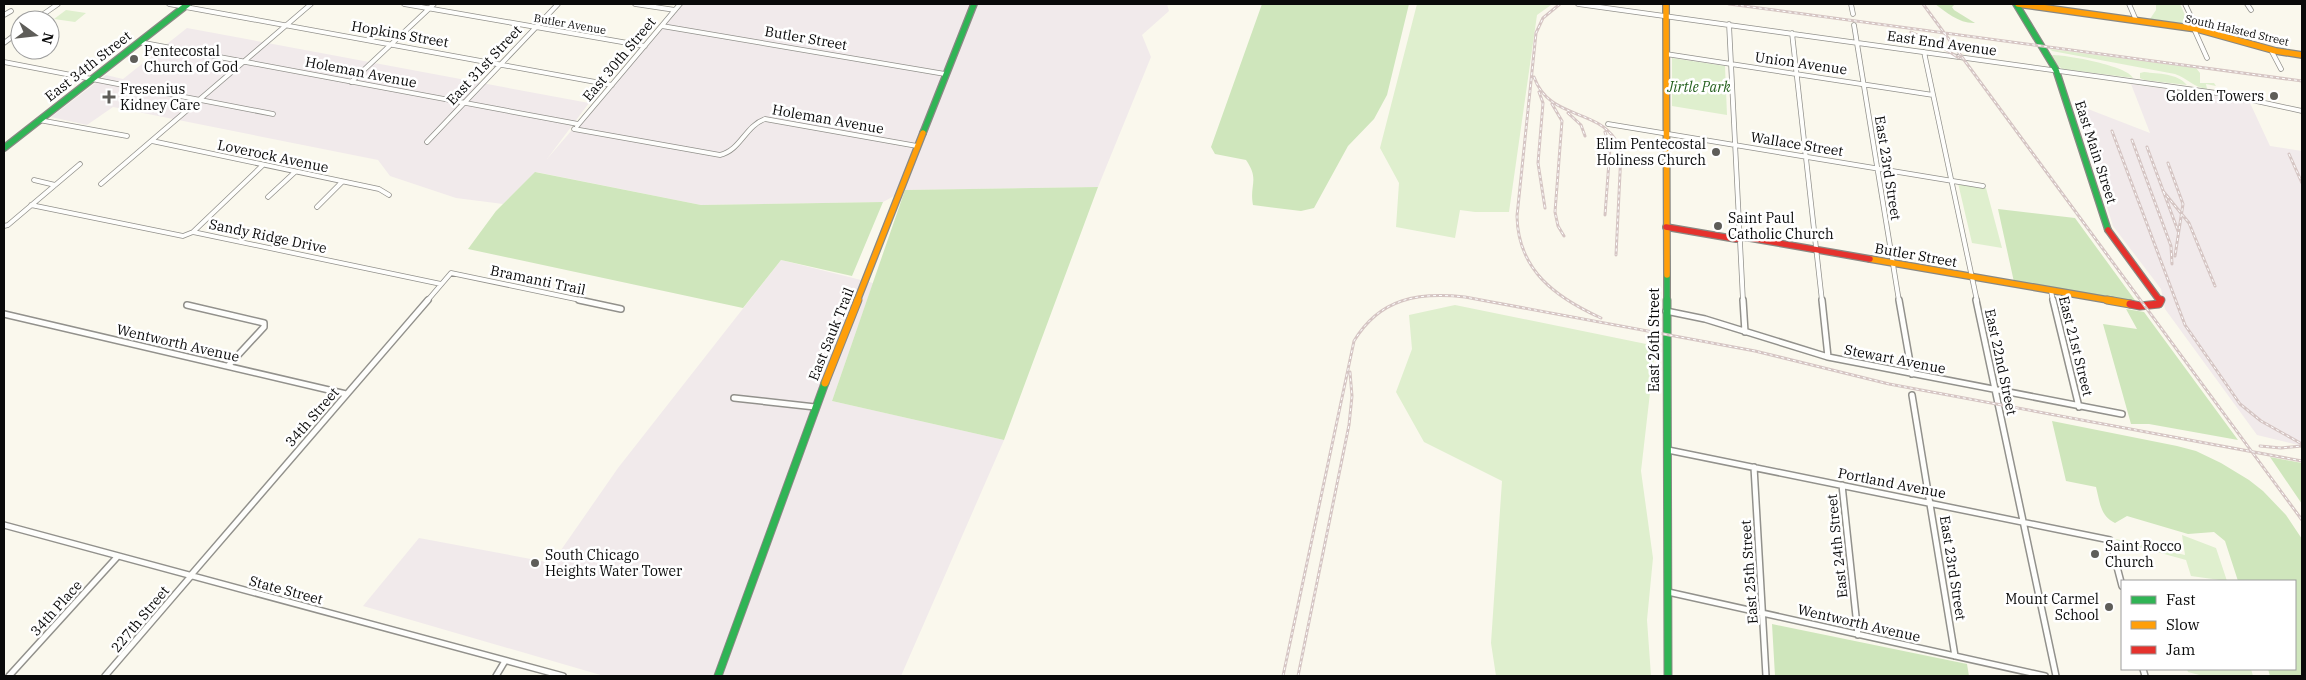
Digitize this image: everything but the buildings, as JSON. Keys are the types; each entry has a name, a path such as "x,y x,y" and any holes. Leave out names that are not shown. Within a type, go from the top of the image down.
{"street":[{"name":"Hopkins Street","path":"169,4 186,5 612,85"},
{"path":"101,184 311,4"},
{"name":"Butler Avenue","path":"404,4 645,46"},
{"path":"351,82 434,4"},
{"name":"East 31st Street","path":"427,142 558,4"},
{"path":"635,4 675,10"},
{"name":"East 30th Street","path":"574,129 680,4"},
{"name":"East Sauk Trail","path":"718,676 816,407 974,4"},
{"name":"East End Avenue","path":"1578,4 2224,94 2302,111"},
{"name":"East 26th Street","path":"1666,4 1668,676"},
{"path":"1851,4 1853,14"},
{"name":"South Halsted Street","path":"2017,4 2195,29 2302,55"},
{"name":"East Main Street","path":"2017,4 2056,70 2107,228 2155,291 2161,302"},
{"path":"2129,4 2136,20"},
{"path":"2185,4 2207,58"},
{"path":"2247,4 2250,10"},
{"name":"East 34th Street","path":"4,147 186,5"},
{"path":"4,9 11,11 4,15"},
{"path":"1729,24 1745,332"},
{"name":"East 23rd Street","path":"1854,25 1892,263 1912,374"},
{"name":"Butler Street","path":"662,26 945,74"},
{"path":"1792,33 1828,356"},
{"name":"Holeman Avenue","path":"139,42 578,124"},
{"path":"2270,48 2281,68"},
{"name":"East 22nd Street","path":"1924,52 2056,676"},
{"name":"Union Avenue","path":"1666,54 1933,95"},
{"path":"4,62 273,114"},
{"name":"Holeman Avenue","path":"574,129 720,155 734,151 754,123 765,118 917,146"},
{"path":"40,120 126,136"},
{"name":"Wallace Street","path":"1608,124 1983,186"},
{"name":"Loverock Avenue","path":"152,141 379,189 389,195"},
{"path":"6,225 80,164"},
{"path":"193,232 262,165"},
{"path":"268,197 295,172"},
{"path":"34,180 55,185"},
{"path":"317,207 342,182"},
{"name":"Sandy Ridge Drive","path":"31,205 183,236 193,232 441,284"},
{"name":"Butler Street","path":"1666,227 1816,250 2140,306 2156,305 2161,302"},
{"name":"34th Street","path":"191,576 451,273"},
{"name":"Bramanti Trail","path":"451,273 621,310"},
{"name":"East 21st Street","path":"2051,291 2079,406"},
{"path":"186,305 264,322 264,327 228,366"},
{"name":"Stewart Avenue","path":"1666,311 1705,319 1828,356 2122,414"},
{"name":"Wentworth Avenue","path":"4,314 346,394"},
{"name":"East 23rd Street","path":"1912,395 1955,656"},
{"path":"734,398 816,407"},
{"name":"Portland Avenue","path":"1668,450 2110,540 2121,582"},
{"name":"East 25th Street","path":"1754,467 1766,676"},
{"name":"East 24th Street","path":"1842,485 1858,635"},
{"name":"State Street","path":"4,525 563,676"},
{"name":"34th Place","path":"9,676 118,556"},
{"name":"227th Street","path":"106,676 191,576"},
{"name":"Wentworth Avenue","path":"1668,592 2045,676"},
{"path":"496,676 506,661"}],"shaded area":[{"path":"680,4 1167,4 1169,11 1142,35 1151,57 1098,187 905,190 883,202 701,205 536,172 503,204 456,198 390,176 378,160 113,107 87,125 51,117 106,75 123,79 187,28 589,103 547,159"},
{"path":"2131,84 2222,97 2250,103 2270,146 2302,151 2302,446 2257,435 2165,309 2161,289 2113,226 2075,104 2150,133"},
{"path":"781,260 873,283 832,401 1004,440 901,676 604,676 363,606 419,538 552,563 618,468"}],"green space":[{"path":"1262,4 1409,4 1387,95 1374,119 1348,146 1314,208 1301,211 1253,205 1253,178 1246,160 1215,154 1211,147"},
{"path":"1417,4 1551,5 1537,15 1509,212 1460,210 1455,238 1396,227 1399,183 1380,148"},
{"path":"1935,4 1955,4 1952,7 1954,10 1975,23 1959,20"},
{"path":"2156,4 2180,4 2189,24 2150,19 2156,10"},
{"path":"66,10 86,13 75,22 60,20 60,14"},
{"path":"2050,49 2196,68 2200,73 2200,83 2214,83 2216,86 2206,84 2207,89 2202,88 2175,74 2052,51"},
{"path":"2051,56 2109,65 2120,69 2133,78 2063,69 2058,66"},
{"name":"Jirtle Park","path":"1672,58 1725,66 1727,115 1672,106"},
{"path":"2140,73 2173,76 2187,85 2144,80 2140,78"},
{"path":"535,172 701,205 883,202 852,276 781,260 743,308 468,249 496,211"},
{"path":"1958,183 1986,188 2002,248 1972,243"},
{"path":"1098,187 1004,440 832,401 905,190"},
{"path":"1998,209 2075,218 2137,303 2014,282"},
{"path":"1455,305 1651,345 1654,358 1641,471 1653,558 1647,620 1651,676 1496,676 1491,643 1502,481 1424,442 1396,392 1412,349 1409,315"},
{"path":"2126,309 2144,312 2238,440 2149,424 2131,424 2103,324 2137,329"},
{"path":"2052,421 2196,451 2221,463 2263,491 2286,515 2302,539 2302,676 2270,676 2268,670 2296,670 2296,580 2238,580 2225,541 2214,532 2188,534 2127,516 2115,523 2106,517 2103,512 2096,487 2066,481"},
{"path":"2270,457 2302,463 2302,504"},
{"path":"2182,535 2216,548 2227,580 2191,576 2186,560 2117,541 2116,539 2185,555"},
{"path":"1772,624 1967,664 1969,676 1775,676"},
{"path":"2187,670 2251,670 2253,676 2203,676 2188,672"}],"railway":[{"path":"1560,4 1543,18 1536,33 1517,216 1519,235 1524,252 1542,279 1554,291 1569,301 1601,318"},
{"path":"1729,4 1944,33"},
{"path":"1923,4 1944,33"},
{"path":"1911,32 1939,45 1959,58"},
{"path":"1944,33 2302,81"},
{"path":"1944,33 2252,452"},
{"path":"1534,77 1541,90 1550,100 1561,107 1596,122 1606,129 1617,142 1621,153 1616,255"},
{"path":"1539,92 1543,103 1538,163 1545,208"},
{"path":"1552,104 1562,121 1555,212 1558,226 1564,236"},
{"path":"1568,113 1581,125 1585,136"},
{"path":"2112,131 2185,325 2240,404 2261,421 2302,444"},
{"path":"1605,132 1610,148 1605,215"},
{"path":"2132,140 2171,246 2172,264"},
{"path":"2147,147 2163,192"},
{"path":"2289,154 2302,183"},
{"path":"2168,163 2183,204 2181,214"},
{"path":"2163,192 2181,214"},
{"path":"2163,192 2178,231"},
{"path":"2175,256 2181,214"},
{"path":"2181,214 2189,223 2215,286"},
{"path":"1283,676 1354,341 1376,315 1388,307 1416,297 1465,297 1755,351 1889,384 2252,452"},
{"path":"1298,676 1349,425 1352,396 1350,372"},
{"path":"2260,446 2281,448 2302,446"},
{"path":"2252,452 2302,461"},
{"path":"2252,452 2302,520"}],"traffic: fast":[{"path":"4,148 188,4"},
{"path":"923,133 974,4"},
{"path":"2016,4 2056,70 2108,230"},
{"path":"1667,275 1668,676"},
{"path":"718,676 825,383"}],"traffic: slow":[{"path":"1666,4 1667,275"},
{"path":"2018,4 2197,29 2276,51 2302,55"},
{"path":"825,383 923,133"},
{"path":"1870,259 2130,304"}],"traffic: jam":[{"path":"1666,227 1736,239 1744,237 1870,259"},
{"path":"2108,230 2161,300 2159,304 2140,306 2130,304"}],"place":[{"name":"Pentecostal Church of God","path":"134,59"},
{"name":"Golden Towers","path":"2274,96"},
{"name":"Fresenius Kidney Care","path":"109,97"},
{"name":"Elim Pentecostal Holiness Church","path":"1716,152"},
{"name":"Saint Paul Catholic Church","path":"1718,226"},
{"name":"Saint Rocco Church","path":"2095,554"},
{"name":"South Chicago Heights Water Tower","path":"535,563"},
{"name":"Mount Carmel School","path":"2109,607"}]}
